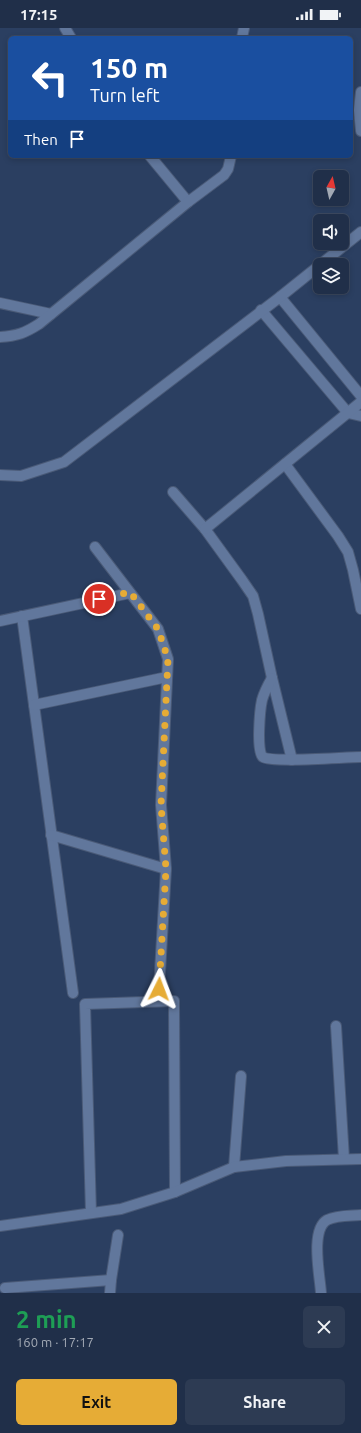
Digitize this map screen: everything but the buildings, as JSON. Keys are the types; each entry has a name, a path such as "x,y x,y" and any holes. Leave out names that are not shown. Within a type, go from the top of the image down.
{"street":[{"path":"361,92 358,110 361,131"},
{"path":"152,158 188,202"},
{"path":"0,336 14,336 27,332 39,324 188,202 224,175 229,158"},
{"path":"0,475 21,476 64,462 261,310 280,297 361,232"},
{"path":"280,297 361,396"},
{"path":"0,302 51,314"},
{"path":"261,310 348,413 361,416"},
{"path":"205,529 361,402"},
{"path":"285,464 348,552 361,609"},
{"path":"173,492 205,529 253,596 292,760"},
{"path":"95,547 158,629 168,659 161,805 166,869 159,989"},
{"path":"0,621 130,592"},
{"path":"22,616 73,993"},
{"path":"34,705 167,676"},
{"path":"272,678 263,698 261,708 259,746 260,755 263,758 269,760 292,760 361,756"},
{"path":"51,835 166,869"},
{"path":"91,1214 85,1004 174,1001 175,1192"},
{"path":"336,1026 344,1159"},
{"path":"234,1167 241,1076"},
{"path":"0,1226 122,1209 175,1192 234,1167 286,1161 361,1159"},
{"path":"321,1293 317,1240 320,1227 326,1221 337,1216 361,1215"},
{"path":"110,1293 110,1280 118,1235"},
{"path":"5,1288 110,1280"}],"route":[{"path":"99,599 130,592 158,629 168,659 161,805 166,869 159,989"}]}
